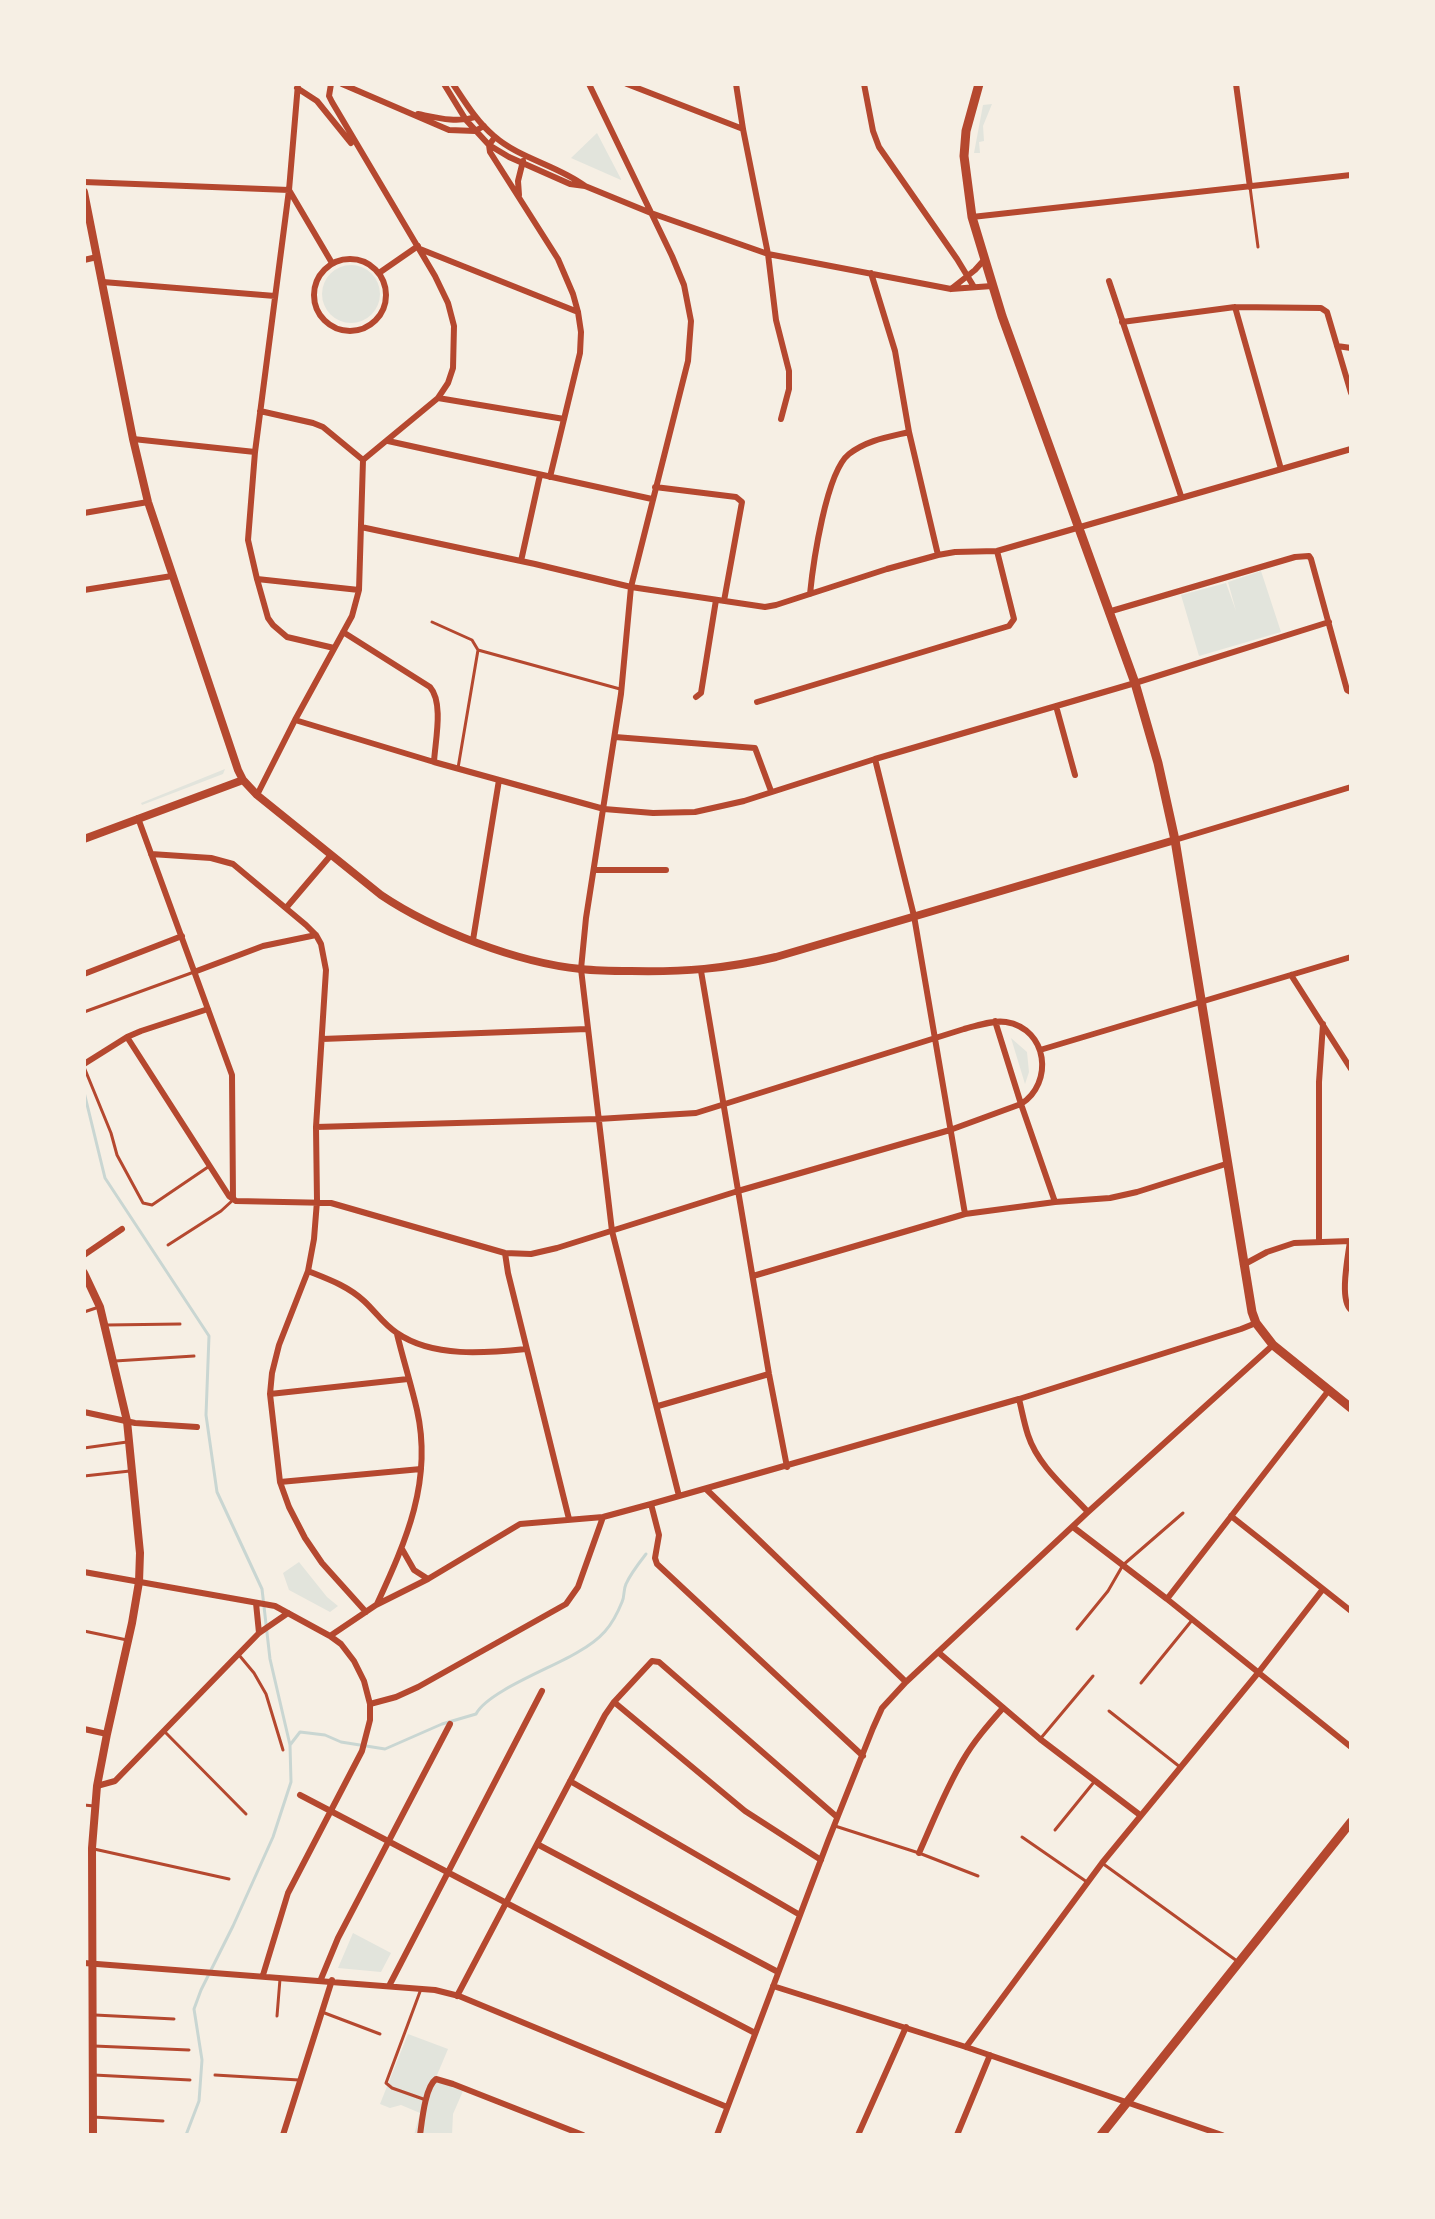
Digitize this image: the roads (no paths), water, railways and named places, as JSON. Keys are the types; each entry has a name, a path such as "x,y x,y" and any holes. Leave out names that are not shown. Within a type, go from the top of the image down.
{"main road":[{"path":"979,84 966,131 964,156 972,217 992,286 1135,683 1158,763 1175,840 1250,1304 1256,1323 1273,1345 1351,1408"},
{"path":"1101,2135 1351,1822"}],"street":[{"path":"331,84 329,96 363,157 419,248 448,303 454,326 453,368 448,383 438,398 363,460"},
{"path":"342,84 449,130 475,131 484,126"},
{"path":"444,84 466,120 489,145 522,164 570,184 585,186"},
{"path":"453,84 476,117 495,137 525,155 571,176 585,186 651,213 768,254 951,289 992,286"},
{"path":"589,84 672,256 684,285 691,321 688,361 631,587 615,737 586,918 581,969 612,1231 679,1496"},
{"path":"627,84 743,129"},
{"path":"736,84 768,254 776,320 789,371 789,389 781,419"},
{"path":"864,84 873,131 879,147 974,287"},
{"path":"1236,84 1250,187"},
{"path":"297,86 317,102 363,157"},
{"path":"297,86 289,190 255,452 248,540 268,618 279,632 295,640 334,648"},
{"path":"317,102 329,96"},
{"path":"403,111 439,119 466,120 476,117"},
{"path":"495,137 489,145 490,152 558,259 578,312 581,332 580,353 550,477"},
{"path":"522,204 518,191 525,155"},
{"path":"972,217 1351,175"},
{"path":"84,182 289,190"},
{"path":"289,190 332,263"},
{"path":"84,192 133,440 148,502 225,734 243,780 257,795 397,906 420,918 473,940 551,964 581,969 701,971 738,966 776,957 1351,787"},
{"path":"379,273 419,248"},
{"path":"419,248 578,312"},
{"path":"84,260 98,257"},
{"path":"352,258 363,260 379,273 386,295 384,307 370,325 359,330 347,331 326,323 318,314 313,291 316,280 332,263 352,258"},
{"path":"951,289 984,261"},
{"path":"871,273 895,351 909,432 938,555"},
{"path":"1109,281 1181,496"},
{"path":"103,282 276,296"},
{"path":"1122,322 1235,307 1321,308 1327,312 1351,393"},
{"path":"1235,307 1281,469"},
{"path":"1337,346 1351,348"},
{"path":"438,398 564,419"},
{"path":"260,411 323,427 363,460"},
{"path":"810,594 824,516 838,467 847,455 863,445 876,439 909,432"},
{"path":"133,440 255,452"},
{"path":"388,441 652,499"},
{"path":"361,527 631,587 765,607 938,555 955,552 997,551 1181,496 1351,449"},
{"path":"257,795 352,616 359,590 363,460"},
{"path":"521,561 540,475"},
{"path":"655,487 740,499 724,601"},
{"path":"84,513 148,502"},
{"path":"757,702 1009,626 1014,619 997,551"},
{"path":"1108,612 1304,555 1311,559 1347,690 1351,692"},
{"path":"84,590 172,576"},
{"path":"257,579 359,590"},
{"path":"696,697 701,693 716,600"},
{"path":"295,720 458,769 603,809 695,812 718,808 875,759 1135,683 1329,622"},
{"path":"344,632 435,692 438,706 434,762"},
{"path":"1056,706 1075,775"},
{"path":"615,737 755,748 771,791"},
{"path":"875,759 914,916 965,1214"},
{"path":"84,839 243,780"},
{"path":"473,940 499,780"},
{"path":"138,818 232,1075 231,1198"},
{"path":"151,854 223,860 233,864 316,935 324,954 326,970 316,1127 317,1201 314,1239 308,1271 279,1345 272,1373 270,1394 280,1482 289,1507 305,1538 322,1563 366,1612"},
{"path":"286,908 332,855"},
{"path":"594,870 666,870"},
{"path":"194,972 263,946 316,935"},
{"path":"84,974 182,936"},
{"path":"1040,1050 1351,957"},
{"path":"701,971 769,1374 787,1467"},
{"path":"1291,975 1351,1069"},
{"path":"84,1065 127,1037 208,1009"},
{"path":"995,1022 1055,1202"},
{"path":"127,1037 231,1198 240,1203 317,1201 332,1203 505,1253 531,1254 950,1130 1021,1104 1033,1094 1041,1080 1043,1065 1040,1050 1033,1037 1022,1028 1008,1022 995,1022 710,1110 683,1114 598,1119 316,1127"},
{"path":"1319,1242 1319,1082 1323,1024"},
{"path":"322,1039 587,1029"},
{"path":"753,1276 965,1214 1055,1202 1110,1198 1137,1192 1229,1163"},
{"path":"84,1256 122,1229"},
{"path":"1243,1265 1267,1252 1294,1243 1351,1241 1345,1296 1347,1306 1351,1310"},
{"path":"505,1253 526,1349 569,1519"},
{"path":"308,1271 354,1293 397,1334 424,1344 451,1351 494,1352 526,1349"},
{"path":"84,1273 100,1307 127,1422 140,1553 139,1582 129,1641 107,1734 94,1806 92,1848 93,2135"},
{"path":"330,1636 376,1605 428,1579 511,1529 530,1522 603,1517 787,1467 1019,1399 1256,1323"},
{"path":"376,1605 402,1549 417,1501 421,1469 417,1410 397,1334"},
{"path":"717,2135 837,1816 882,1708 906,1682 1088,1512 1273,1345"},
{"path":"658,1406 769,1374"},
{"path":"270,1394 408,1379"},
{"path":"1167,1599 1329,1389"},
{"path":"1019,1399 1029,1437 1035,1449 1047,1468 1088,1512"},
{"path":"84,1412 127,1422 197,1427"},
{"path":"280,1482 421,1469"},
{"path":"706,1489 906,1682"},
{"path":"651,1504 659,1535 655,1550 657,1564 863,1756"},
{"path":"1231,1516 1351,1611"},
{"path":"370,1704 396,1697 418,1687 566,1604 578,1587 603,1517"},
{"path":"1072,1527 1193,1619 1351,1747"},
{"path":"402,1549 414,1570 428,1579"},
{"path":"84,1572 280,1608 341,1644 354,1661 364,1681 370,1704 367,1733 362,1751 288,1893 263,1976"},
{"path":"966,2047 1102,1863 1258,1673 1323,1589"},
{"path":"257,1604 260,1632"},
{"path":"97,1786 115,1781 260,1632 288,1613"},
{"path":"938,1652 1040,1739 1140,1815"},
{"path":"457,1996 605,1715 652,1660 659,1662 837,1816"},
{"path":"389,1986 542,1691"},
{"path":"614,1702 745,1811 821,1860"},
{"path":"919,1853 943,1797 963,1759 1003,1708"},
{"path":"321,1979 335,1944 450,1724"},
{"path":"84,1729 107,1734"},
{"path":"570,1781 800,1915"},
{"path":"300,1795 390,1840 755,2033"},
{"path":"537,1844 778,1972"},
{"path":"84,1963 321,1979 421,1988 457,1996 727,2107"},
{"path":"283,2135 332,1980"},
{"path":"773,1986 906,2027 1222,2135"},
{"path":"858,2135 906,2027"},
{"path":"957,2135 990,2055"},
{"path":"420,2135 426,2100 434,2080 441,2080 583,2135"}],"lane":[{"path":"1250,187 1258,248"},
{"path":"432,622 472,640 478,650 458,769"},
{"path":"478,650 620,689"},
{"path":"84,1011 194,972"},
{"path":"84,1065 111,1133 117,1155 141,1201 146,1205 152,1205 210,1165"},
{"path":"168,1245 221,1211 231,1198"},
{"path":"84,1312 100,1307"},
{"path":"105,1325 180,1324"},
{"path":"113,1361 194,1356"},
{"path":"84,1448 128,1442"},
{"path":"84,1476 132,1471"},
{"path":"1077,1629 1108,1591 1123,1565 1183,1513"},
{"path":"1141,1683 1193,1619"},
{"path":"84,1631 129,1641"},
{"path":"238,1654 260,1682 283,1750"},
{"path":"1040,1739 1093,1676"},
{"path":"1109,1711 1180,1767"},
{"path":"163,1731 246,1814"},
{"path":"1055,1830 1096,1781"},
{"path":"84,1805 94,1806"},
{"path":"834,1825 978,1875"},
{"path":"1022,1837 1088,1881"},
{"path":"92,1848 229,1880"},
{"path":"1102,1863 1239,1962"},
{"path":"277,2016 281,1977"},
{"path":"421,1988 386,2083 392,2088 426,2100"},
{"path":"322,2012 380,2034"},
{"path":"92,2015 174,2019"},
{"path":"92,2046 189,2050"},
{"path":"215,2074 299,2080"},
{"path":"92,2075 190,2080"},
{"path":"93,2117 163,2121"}],"waterway":[{"path":"84,1092 105,1178 209,1336 206,1415 217,1492 262,1589 270,1659 290,1745 291,1782 273,1837 194,2009 202,2060 199,2101 186,2135"},
{"path":"290,1745 300,1732 325,1735 341,1742 385,1749 442,1724 476,1714 483,1705 507,1688 567,1658 599,1637 614,1619 623,1600 625,1586 646,1554"}]}
